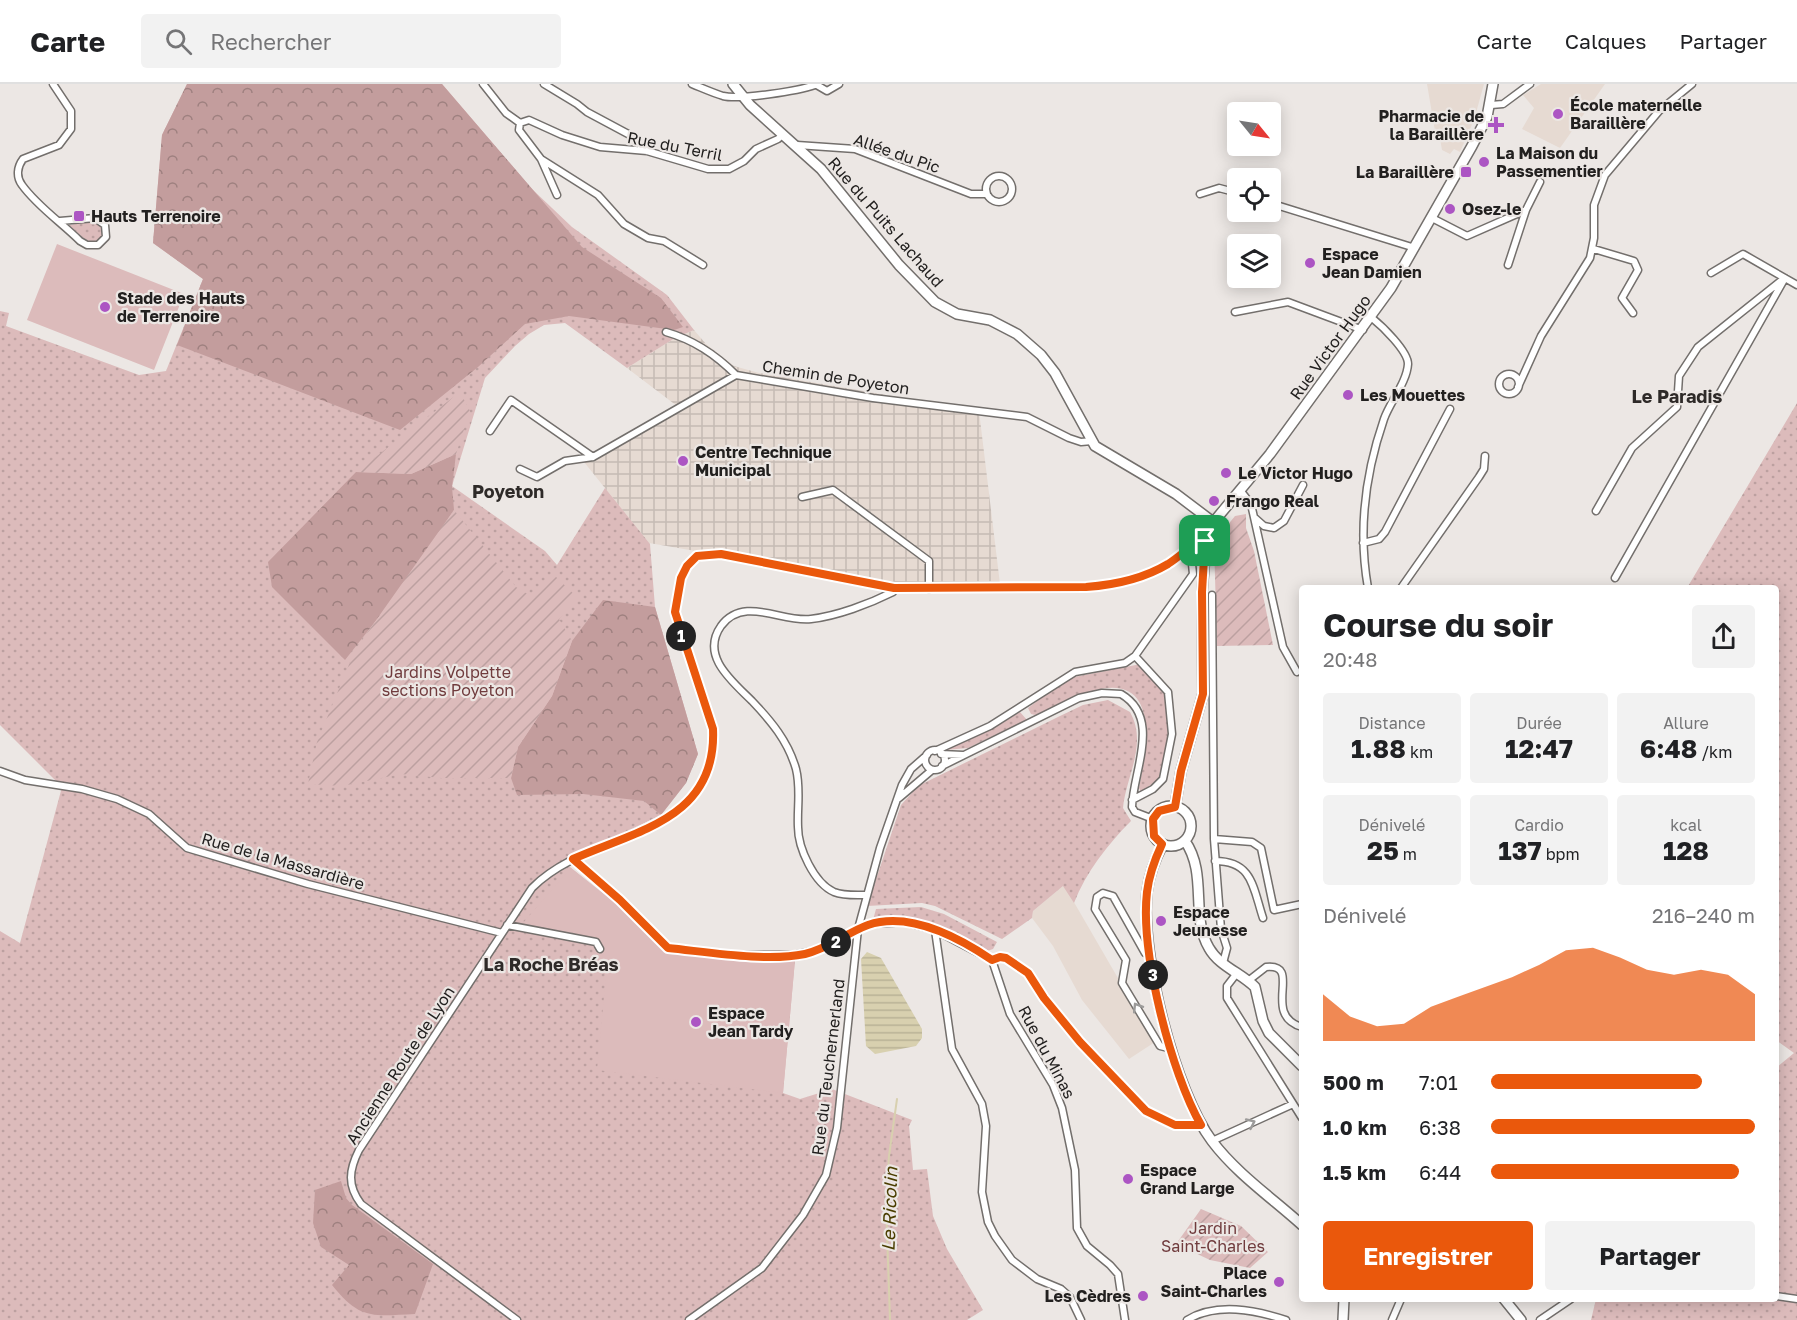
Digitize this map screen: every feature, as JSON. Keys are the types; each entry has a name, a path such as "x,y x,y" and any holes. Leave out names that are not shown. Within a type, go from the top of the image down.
{"main road":[{"name":"Rue du Puits Lachaud","path":"733,84 743,97 797,145 842,194 899,265 935,302 957,314 998,323 1017,334 1041,355 1068,393 1092,441"},
{"name":"Rue Victor Hugo","path":"1175,807 1181,771 1203,694 1202,592 1205,541 1213,522 1372,318 1472,146 1491,105 1493,84"},
{"path":"1092,441 1105,454 1169,490 1213,522"},
{"path":"1175,807 1189,818 1191,830 1185,841 1174,846 1162,844 1154,836 1153,819 1159,811 1175,807"},
{"path":"1185,841 1196,860 1204,939 1212,954 1248,981 1257,991 1263,1021 1269,1033 1299,1063"},
{"path":"1162,844 1147,891 1150,952 1156,994 1172,1050 1201,1125 1212,1141 1227,1159 1299,1222"},
{"path":"1343,1320 1344,1302"},
{"path":"1506,1302 1521,1320"}],"street":[{"path":"53,84 71,111 72,129 58,145 23,159 18,178 27,190 60,221 87,245 98,245 106,237 106,228 99,220 60,221"},
{"path":"483,84 506,113 520,123 519,130 541,159 557,195"},
{"path":"544,84 586,112 630,135 647,151"},
{"path":"692,84 725,96 743,97 796,92 815,85 827,91 839,84"},
{"path":"1491,105 1503,104 1530,84"},
{"path":"1518,387 1541,336 1583,272 1594,249 1594,205 1605,175 1659,111 1692,84"},
{"name":"Rue du Terril","path":"520,123 529,120 562,135 600,147 647,151 708,169 729,170 744,161 756,149 778,139 783,134"},
{"name":"Allée du Pic","path":"797,145 855,149 971,194 987,194"},
{"path":"541,159 598,195 624,224 648,238 664,241 703,266"},
{"name":"Allée du Pic","path":"1003,177 1010,182 1012,190 1005,200 992,200 987,194 986,185 991,178 1003,177"},
{"path":"1508,265 1526,210 1540,182"},
{"path":"1200,194 1219,188 1227,190"},
{"path":"1281,206 1414,248"},
{"path":"1432,218 1467,236 1526,210"},
{"path":"1594,249 1634,261 1638,270 1622,298 1633,313"},
{"path":"1711,273 1743,254 1797,285"},
{"path":"1596,511 1632,448 1677,408 1679,376 1698,347 1785,278"},
{"path":"1615,578 1785,278"},
{"path":"1235,312 1288,302 1363,330"},
{"path":"1368,585 1363,543 1363,513 1384,418 1408,363 1405,352 1372,318"},
{"path":"520,469 537,477 565,461 593,457 736,375 708,350 693,341 666,332"},
{"name":"Chemin de Poyeton","path":"736,375 873,398 1027,417 1069,438 1081,442 1092,441"},
{"path":"490,431 511,400 593,457"},
{"path":"1363,543 1379,539 1385,532 1450,409"},
{"path":"1403,585 1479,477 1484,469 1485,456"},
{"path":"1254,518 1264,526 1274,528 1284,521 1303,485"},
{"path":"802,497 833,490 929,561 929,589"},
{"path":"1240,490 1251,504 1283,647 1297,672"},
{"path":"502,933 536,883 551,871 641,830 683,807 696,795 710,767 714,747 713,729 675,612 681,578 687,566 697,556 721,554 894,588 1106,586 1153,571 1199,541 1205,541"},
{"path":"932,770 926,764 927,755 938,752 1007,716 1075,672 1125,663 1135,656 1193,574 1192,564 1184,551"},
{"path":"866,895 835,892 824,884 811,866 799,837 799,783 786,742 770,721 724,672 715,655 714,644 723,623 741,612 752,611 795,619 814,619 882,598 893,592 894,588"},
{"path":"1212,595 1214,839 1221,929 1227,948 1222,963"},
{"path":"1132,800 1153,789 1163,779 1172,734 1168,692 1135,656"},
{"path":"897,801 932,770 1079,698 1102,693 1121,694 1138,711 1143,733 1132,800 1135,812 1153,819"},
{"path":"938,752 964,755"},
{"path":"938,752 944,761 942,766"},
{"name":"Rue du Teuchernerland","path":"688,1320 762,1268 803,1215 826,1175 837,1128 858,929 866,895 897,801 911,769 927,755"},
{"name":"Rue de la Massardière","path":"0,771 25,780 82,789 117,799 149,814 187,848 309,884 502,933"},
{"path":"1214,839 1252,842 1261,848 1274,910 1299,905"},
{"path":"573,859 620,900 668,948 742,955 794,955 818,950 870,924 904,922 935,930 992,960 1000,957 1006,958 1028,973 1044,998 1080,1042 1146,1111 1175,1125 1201,1125"},
{"path":"1215,861 1230,861 1247,872 1263,918"},
{"path":"1150,952 1145,953 1113,896 1103,893 1097,897 1095,909 1126,960 1122,983 1160,1046 1172,1050"},
{"path":"507,926 596,942 600,949"},
{"path":"935,930 952,1049 982,1104 987,1126 982,1192 988,1222 1012,1260 1037,1279 1061,1289 1070,1297 1081,1320"},
{"name":"Ancienne Route de Lyon","path":"502,933 359,1150 349,1174 354,1194 361,1204 517,1320"},
{"name":"Rue du Minas","path":"992,960 1010,1014 1049,1077 1062,1108 1075,1170 1077,1228 1087,1246 1110,1264 1118,1274 1125,1320"},
{"path":"1248,981 1266,967 1272,967 1282,973 1285,983 1282,1007 1287,1018 1299,1026"},
{"path":"1237,973 1227,986 1227,998 1299,1114"},
{"path":"1212,1141 1291,1104"},
{"path":"1779,1296 1797,1299"},
{"path":"1392,1320 1400,1302"},
{"path":"1540,1320 1567,1302"},
{"path":"1187,1320 1210,1310 1222,1310 1256,1311 1286,1320"}],"shaded area":[{"path":"1427,84 1484,84 1474,120 1460,152 1454,149 1450,154 1442,150 1439,133 1435,131"},
{"name":"École maternelle Baraillère","path":"1541,84 1605,84 1560,148 1522,129 1534,108 1523,95"},
{"path":"694,330 706,344 734,366 759,373 979,411 1000,584 916,589 649,543 584,462 677,406 627,368 675,338"},
{"path":"1064,885 1155,1042 1129,1059 1082,1000 1053,946 1032,918 1033,911"},
{"path":"867,952 881,958 922,1029 922,1038 916,1046 875,1054 866,1046 861,959"}],"green space":[{"path":"187,84 442,84 532,189 572,227 667,295 694,330 675,338 627,368 565,323 544,325 529,334 485,378 452,486 545,551 557,565 605,488 650,544 655,607 698,754 686,783 661,815 564,862 617,906 665,951 795,960 783,1093 800,1099 832,1089 912,1120 909,1126 913,1170 927,1169 933,1216 947,1249 983,1310 967,1320 0,1320 0,931 20,943 62,787 0,725 0,311 9,313 6,326 139,375 166,371 203,279 153,243 162,135"},
{"path":"187,84 442,84 582,247 661,298 683,327 674,330 569,316 525,324 478,367 400,430 177,345 203,279 153,243 162,135"},
{"path":"96,221 103,230 102,237 93,243 83,238 69,225"},
{"name":"Stade des Hauts de Terrenoire","path":"57,244 184,294 154,370 27,320"},
{"path":"460,392 470,411 456,454 411,474 356,472"},
{"path":"1797,403 1797,1320 1591,1320 1595,1302 1779,1302 1779,1066 1794,1053 1779,1042 1779,585 1689,585"},
{"path":"456,454 452,487 454,510 397,594 345,660 272,587 268,562 356,472 411,474"},
{"name":"Jardins Volpette sections Poyeton","path":"454,510 516,587 534,598 555,576 577,597 559,619 572,641 552,696 518,747 511,778 441,778 401,774 342,786 308,784 317,742 355,650"},
{"path":"1246,514 1246,528 1254,551 1273,645 1217,646 1214,542 1235,516"},
{"path":"603,600 655,607 698,754 686,783 661,815 644,801 583,794 517,795 511,778 518,747 552,696 572,641"},
{"path":"1141,664 1165,692 1170,721 1169,748 1160,778 1141,792 1139,788 1145,755 1145,719 1140,704 1132,693 1117,688 1096,690 1035,715 1031,714 1028,708 1074,677"},
{"path":"1108,700 1130,712 1135,724 1136,748 1123,808 1131,821 1098,859 1074,903 1063,886 1033,911 1032,918 1002,939 935,906 922,903 867,906 901,805 918,786 1083,705"},
{"path":"1020,712 1027,720 968,748 945,750 1002,723"},
{"name":"Espace Jean Tardy","path":"571,868 622,908 665,951 731,959 795,960 783,1093 597,1070 606,975 602,965 604,945 597,937 522,924"},
{"path":"921,907 944,914 997,942 993,949 987,951 924,922 896,918 873,920 876,909"},
{"path":"341,1181 346,1198 352,1205 433,1264 415,1314 377,1315 359,1310 332,1285 349,1265 321,1247 313,1223 315,1190"},
{"name":"Jardin Saint-Charles","path":"1201,1209 1241,1226 1268,1252 1250,1268 1210,1260 1176,1244"}],"waterway":[{"name":"Le Ricolin","path":"890,1320 886,1202 889,1156 897,1099"}],"place":[{"name":"École maternelle Baraillère","path":"1558,114"},
{"name":"Pharmacie de la Baraillère","path":"1496,125"},
{"name":"La Maison du Passementier","path":"1484,162"},
{"name":"La Baraillère","path":"1466,172"},
{"name":"Osez-le","path":"1450,209"},
{"name":"Hauts Terrenoire","path":"79,216"},
{"name":"Espace Jean Damien","path":"1310,263"},
{"name":"Stade des Hauts de Terrenoire","path":"105,307"},
{"name":"Les Mouettes","path":"1348,395"},
{"name":"Centre Technique Municipal","path":"683,461"},
{"name":"Le Victor Hugo","path":"1226,473"},
{"name":"Frango Real","path":"1214,501"},
{"name":"Espace Jeunesse","path":"1161,921"},
{"name":"Espace Jean Tardy","path":"696,1022"},
{"name":"Espace Grand Large","path":"1128,1179"},
{"name":"Place Saint-Charles","path":"1279,1282"},
{"name":"Les Cèdres","path":"1143,1296"}],"district":[{"name":"Le Paradis","path":"1677,396"},
{"name":"Poyeton","path":"508,491"},
{"name":"La Roche Bréas","path":"551,964"}],"route":[{"path":"1199,541 1205,541 1202,592 1203,694 1181,771 1175,807 1164,808 1155,814 1153,819 1152,831 1162,844 1151,872 1146,910 1156,994 1187,1094 1201,1125 1184,1127 1175,1125 1146,1111 1080,1042 1044,998 1028,973 1006,958 1000,957 992,960 935,930 904,922 870,924 838,941 804,954 742,955 668,948 645,923 573,859 668,816 683,807 696,795 704,782 714,747 713,729 675,612 681,578 687,566 697,556 721,554 894,588 1086,587 1106,586 1137,578 1168,564 1199,541"}]}
